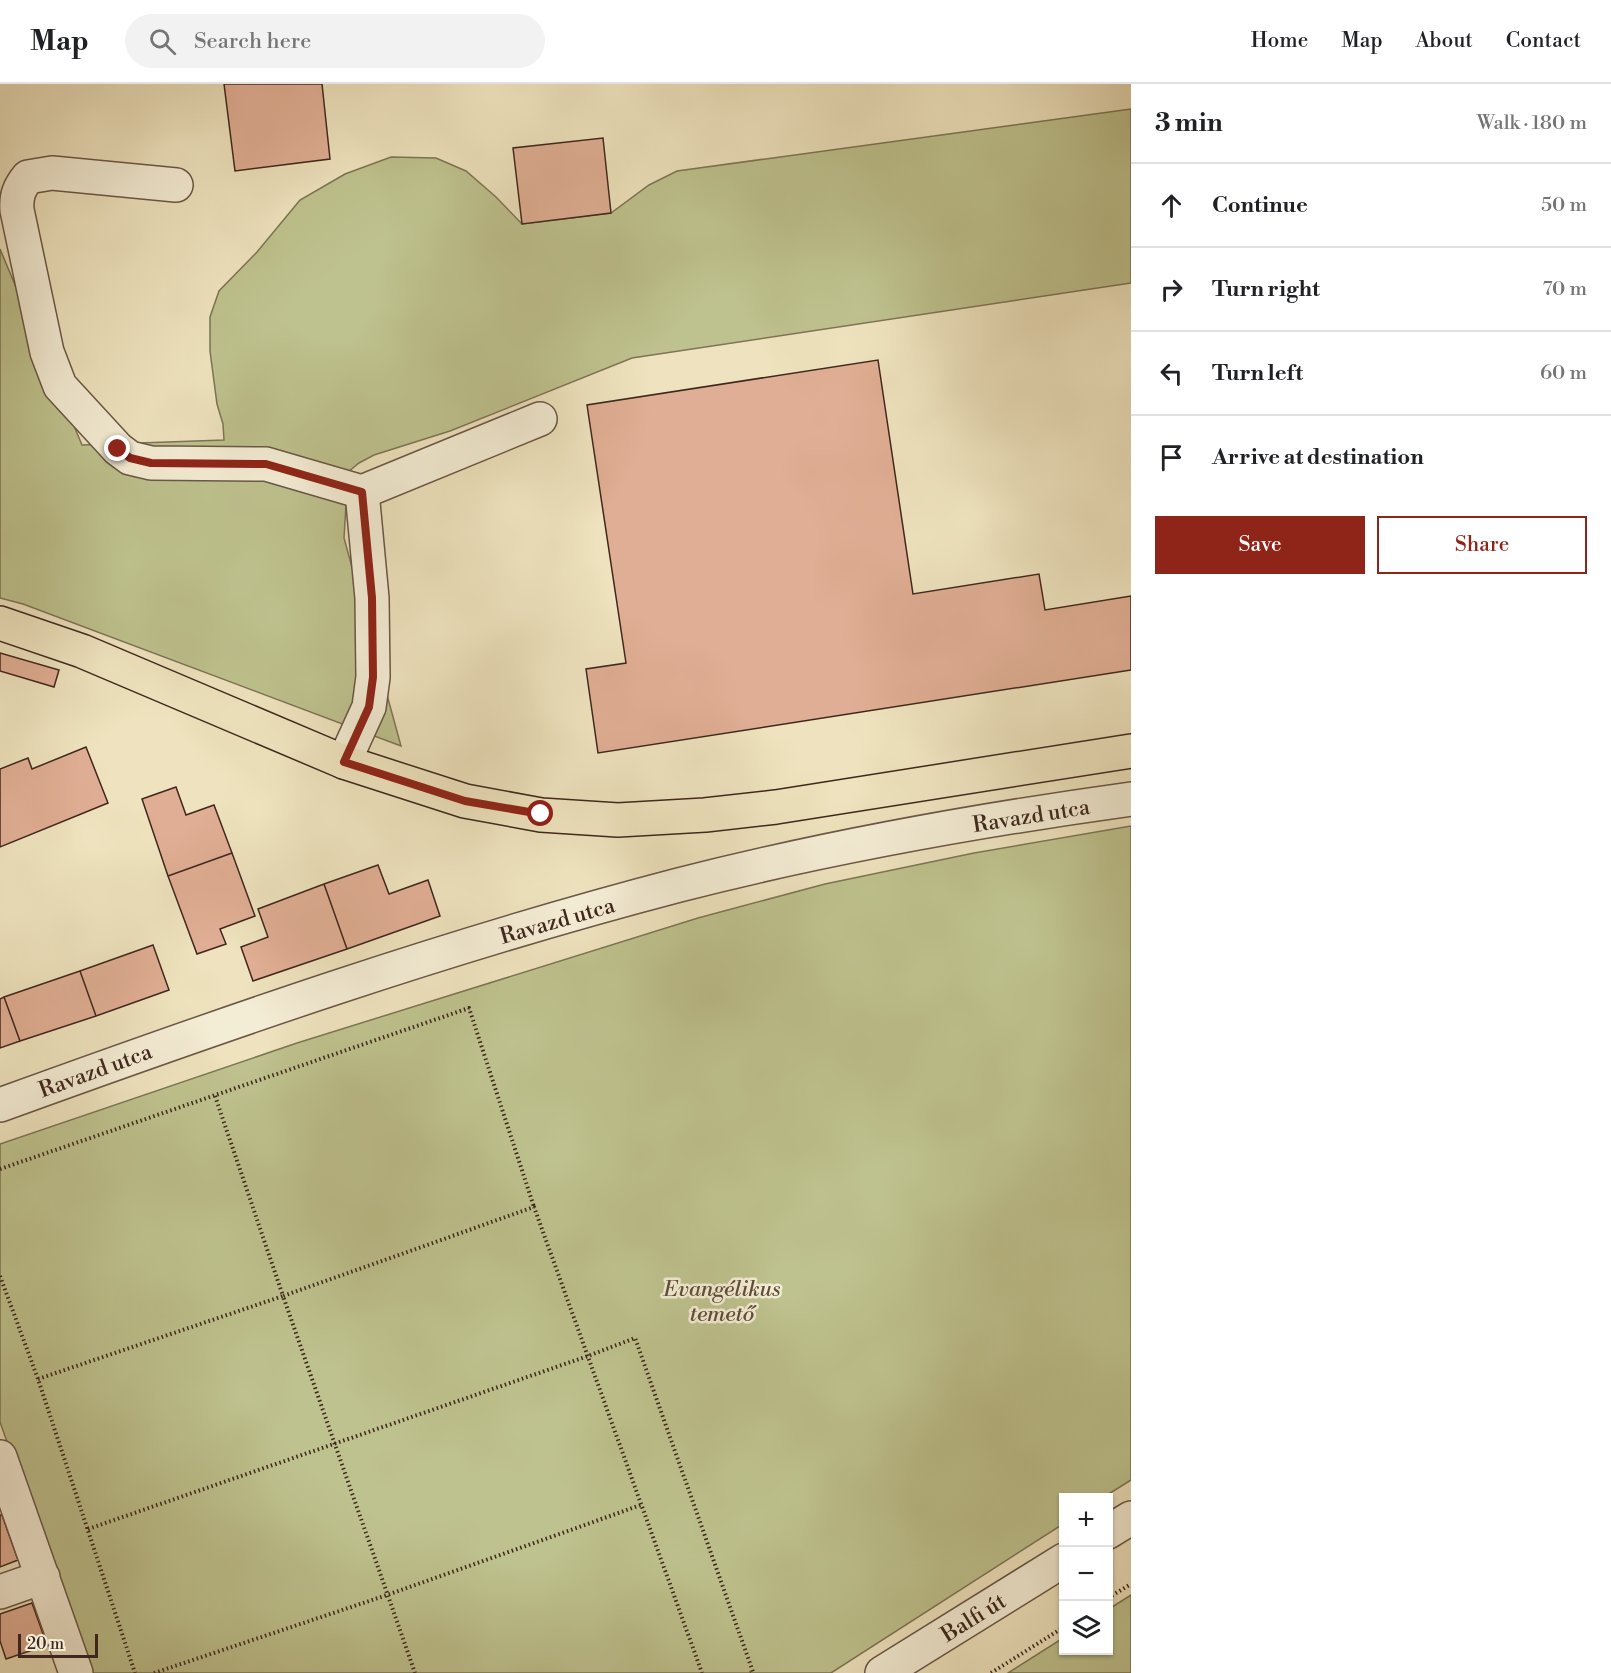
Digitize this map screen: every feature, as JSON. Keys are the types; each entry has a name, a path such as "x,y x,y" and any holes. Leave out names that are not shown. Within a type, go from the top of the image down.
{"main road":[{"path":"0,623 82,651 344,762 465,801 541,814 618,820 705,815 776,807 1131,751"}],"street":[{"path":"176,185 52,173 27,177 20,186 16,198 47,352 60,386 118,449 130,458 151,463 266,464 362,492 540,419"},
{"path":"344,762 369,707 373,677 372,598 362,492"},
{"name":"Ravazd utca","path":"0,1105 208,1030 507,933 680,885 824,851 1045,811 1131,799"},
{"path":"0,1457 76,1673"},
{"path":"1113,1529 1131,1518"},
{"name":"Balfi út","path":"882,1673 1059,1563"},
{"path":"0,1592 44,1577"}],"path":[{"path":"0,1169 469,1008 534,1207 702,1673"},
{"path":"215,1096 415,1673"},
{"path":"38,1379 283,1296 534,1207"},
{"path":"0,1276 38,1379 135,1673"},
{"path":"88,1529 635,1338 753,1672 750,1673"},
{"path":"154,1673 387,1595 641,1505"},
{"path":"1113,1595 1131,1584"},
{"path":"991,1673 1059,1630"}],"green space":[{"path":"1131,109 1131,283 632,358 450,431 374,455 348,472 344,538 401,746 23,604 0,598 0,249 82,445 224,440 210,351 210,317 219,291 257,252 300,200 345,174 391,157 436,158 466,171 522,224 611,213 649,185 677,171"},
{"name":"Evangélikus temető","path":"1131,826 1131,1480 1110,1493 1059,1493 1059,1527 831,1673 89,1673 0,1422 0,1144 297,1043 698,918 825,884 974,853"},
{"path":"1131,1595 1131,1673 1008,1673 1059,1641 1059,1655 1113,1655 1113,1606"}],"building":[{"path":"224,84 322,84 330,159 235,171"},
{"path":"603,138 611,213 522,224 513,148"},
{"path":"878,360 913,594 1039,574 1045,610 1131,596 1131,670 598,753 586,669 626,663 587,405"},
{"path":"0,653 59,670 54,687 0,671"},
{"path":"86,747 108,803 0,847 0,769 28,758 32,769"},
{"path":"176,787 186,815 214,805 232,853 168,876 142,799"},
{"path":"232,853 255,916 220,929 226,944 197,954 168,876"},
{"path":"378,865 389,894 428,880 440,916 347,949 324,884"},
{"path":"324,884 347,949 253,981 241,947 268,937 258,909"},
{"path":"153,945 169,990 96,1016 80,971"},
{"path":"80,971 96,1016 20,1041 4,997"},
{"path":"4,997 20,1041 0,1048 0,999"},
{"path":"0,1515 2,1515 18,1560 0,1567"},
{"path":"32,1603 47,1645 6,1659 0,1641 0,1614"}],"route":[{"path":"118,449 130,458 151,463 266,464 362,492 372,598 373,677 369,707 344,762 465,801 541,814"}]}
